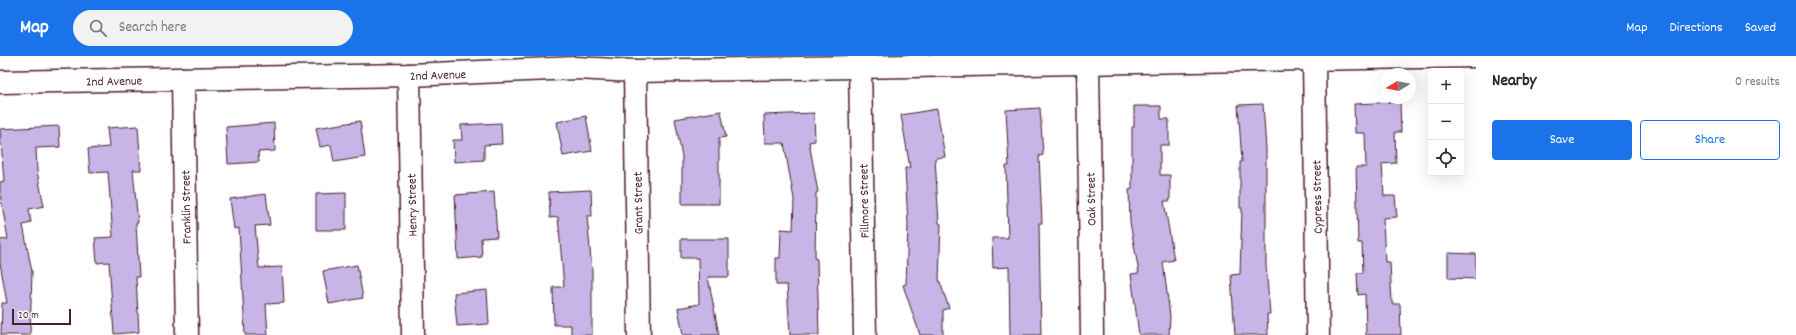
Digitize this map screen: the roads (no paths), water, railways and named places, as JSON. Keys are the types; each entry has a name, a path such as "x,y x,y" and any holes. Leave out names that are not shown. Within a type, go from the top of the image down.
{"street":[{"name":"2nd Avenue","path":"0,82 409,75 576,62 635,71 1290,58 1314,60 1476,56"},
{"name":"Cypress Street","path":"1314,60 1318,335"},
{"name":"Oak Street","path":"1088,63 1092,335"},
{"name":"Fillmore Street","path":"860,67 865,335"},
{"name":"Grant Street","path":"635,71 639,335"},
{"name":"Henry Street","path":"409,75 413,335"},
{"name":"Franklin Street","path":"183,79 187,335"}]}
